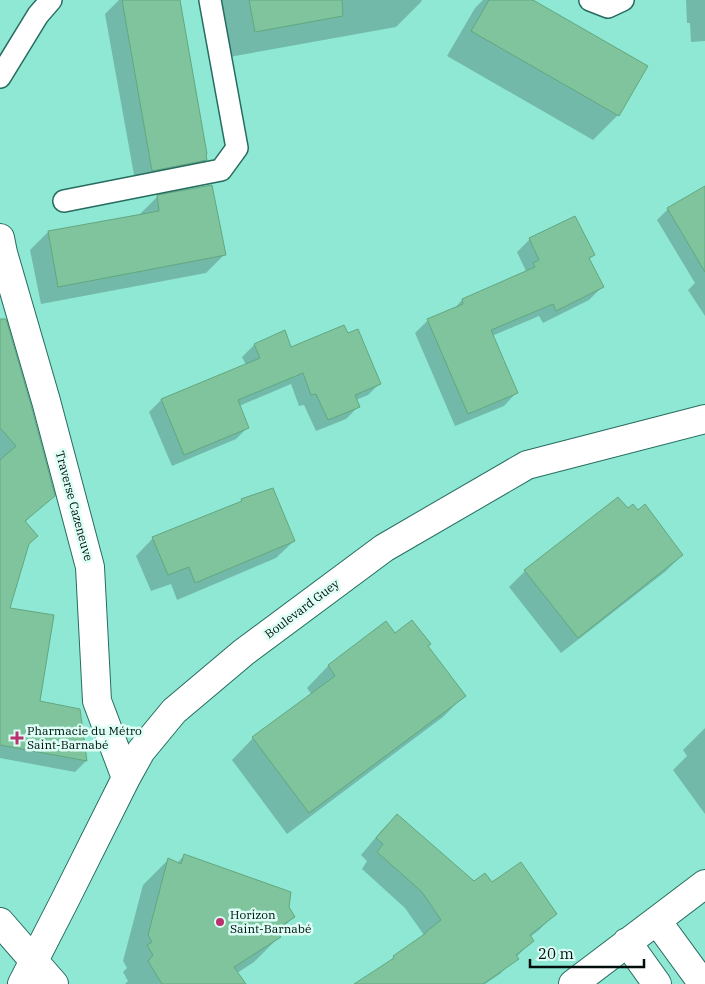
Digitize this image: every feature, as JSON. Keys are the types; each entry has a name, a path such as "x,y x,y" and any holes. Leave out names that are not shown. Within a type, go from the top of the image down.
{"street":[{"name":"Traverse Cazeneuve","path":"0,238 90,567 97,700 126,778"},
{"name":"Boulevard Guey","path":"28,973 141,751 174,711 244,652 384,548 527,465 705,419"},
{"path":"573,984 705,884"},
{"path":"657,921 703,984"},
{"path":"0,922 28,973 54,984"},
{"path":"627,942 657,984"}],"lane":[{"path":"0,77 38,15 51,0"},
{"path":"64,201 221,170 232,156 237,148 210,0"},
{"path":"590,0 608,7 623,0"}],"building":[{"path":"122,0 180,0 207,160 152,171"},
{"path":"249,0 342,0 343,16 255,32"},
{"path":"489,0 533,0 648,66 619,116 471,31"},
{"path":"212,185 226,255 58,287 48,231 159,211 157,195"},
{"path":"705,186 705,272 667,208"},
{"path":"575,216 595,255 589,258 604,287 556,311 553,304 491,330 518,393 468,414 427,319 463,304 462,299 535,267 533,263 539,260 529,238"},
{"path":"0,319 6,319 55,496 25,521 38,536 29,544 10,608 54,615 40,701 80,709 87,761 0,745 0,460 16,446 0,428"},
{"path":"344,325 348,333 358,329 381,384 355,395 360,407 328,420 316,394 311,395 303,373 238,400 249,428 184,455 161,399 260,358 254,344 285,330 291,347"},
{"path":"273,488 295,541 195,583 189,567 168,575 152,537 242,501 241,499"},
{"path":"618,497 628,508 633,504 638,510 645,504 683,555 578,638 524,570"},
{"path":"412,620 431,644 428,646 466,696 309,813 252,737 335,676 328,665 386,621 395,633"},
{"path":"397,814 474,881 485,873 492,882 521,862 557,914 530,935 534,941 516,955 519,959 483,984 354,984 394,958 393,956 441,920 422,892 377,852 383,844 376,838"},
{"name":"Horizon Saint-Barnabé","path":"184,854 291,892 289,907 295,917 275,930 281,937 234,967 246,984 162,984 148,961 153,955 147,945 152,942 148,935 168,858 181,864"}],"place":[{"name":"Pharmacie du Métro Saint-Barnabé","path":"17,738"},
{"name":"Horizon Saint-Barnabé","path":"220,922"}]}
